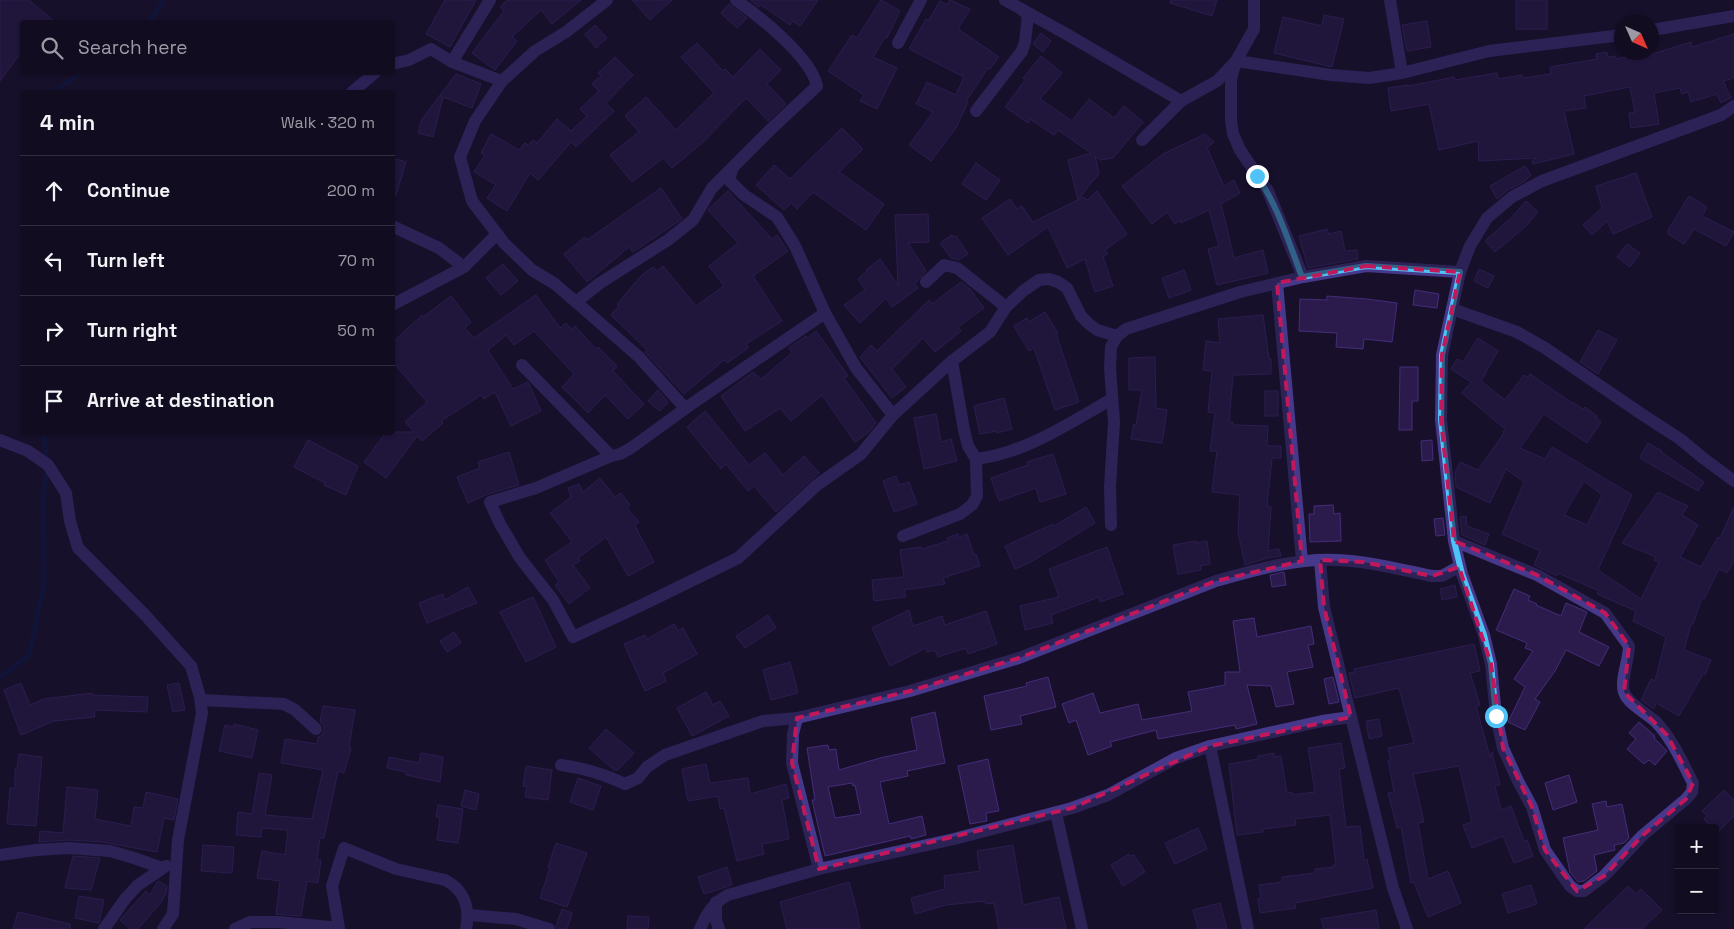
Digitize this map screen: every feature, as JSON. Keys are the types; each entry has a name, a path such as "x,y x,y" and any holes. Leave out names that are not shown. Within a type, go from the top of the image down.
{"street":[{"path":"452,62 490,0"},
{"path":"607,0 566,32 535,51 502,81 475,121 460,157 472,201 504,243 532,270 555,284 639,357 685,408"},
{"path":"576,302 600,283 668,240 693,220 712,188 817,86 815,76 800,56 736,0"},
{"path":"898,43 921,0"},
{"path":"1005,0 1021,4 1181,101"},
{"path":"1254,0 1254,29 1236,61 1231,79 1231,120 1240,150 1268,191 1302,277"},
{"path":"1390,0 1402,73"},
{"path":"976,112 1022,52 1028,16 1021,4"},
{"path":"1659,29 1734,16"},
{"path":"1236,61 1331,75 1369,78 1402,73 1490,51 1614,36"},
{"path":"395,63 409,60 431,49 452,62 502,81"},
{"path":"1142,140 1181,101 1217,81 1236,61"},
{"path":"354,90 372,75"},
{"path":"1454,541 1537,575 1604,613 1629,646 1623,684 1624,692 1628,699 1655,722 1667,736 1693,783 1692,792 1686,799 1644,835 1604,876 1584,891 1577,891 1570,886 1545,850 1532,807 1503,748 1496,716 1491,664 1484,635 1460,566 1454,541 1441,420 1442,355 1460,272 1470,246 1487,218 1512,197 1542,181 1721,115 1734,106"},
{"path":"734,165 729,180 744,195 777,217 795,246 825,313 856,368 894,415"},
{"path":"395,227 439,248 464,267"},
{"path":"395,303 464,267 497,234"},
{"path":"926,282 944,265 956,268 1006,307"},
{"path":"1111,525 1110,487 1114,422 1110,368 1111,347 1117,336 1126,329 1240,292 1302,277 1366,266 1460,272"},
{"path":"825,313 685,408 631,448 536,488 490,502 500,524 520,558 553,600 573,636 738,558 817,484 861,454 894,415 952,361 990,332 1006,307 1023,291 1039,280 1048,279 1058,282 1066,288 1081,316 1088,324 1097,330 1117,336"},
{"path":"1277,283 1302,561"},
{"path":"1452,309 1517,332 1545,348 1680,439 1734,480"},
{"path":"903,536 960,514 972,506 977,496 976,459 968,446 952,361"},
{"path":"522,365 611,456"},
{"path":"976,459 996,457 1032,444 1112,399"},
{"path":"0,440 28,451 48,465 66,493 70,521 78,548 146,615 191,666 202,713 178,840 173,914 167,928"},
{"path":"1320,560 1324,607 1393,888 1407,929"},
{"path":"560,765 605,774 625,784 638,778 647,767 665,755 763,721 797,718 910,692 1019,658 1216,581 1245,573 1302,561 1320,560 1362,562 1432,576 1442,576 1460,566"},
{"path":"200,700 284,704 295,710 316,729"},
{"path":"700,929 707,912 716,902 728,894 819,869 954,839 1056,813 1108,795 1176,758 1210,746 1322,721 1351,717"},
{"path":"797,718 793,734 792,764 819,869"},
{"path":"1210,746 1248,929"},
{"path":"1056,813 1082,929"},
{"path":"0,855 69,848 110,851 162,868"},
{"path":"235,929 250,922 279,922 339,928 332,886 344,848 396,869 451,883 461,894 468,915 466,929"},
{"path":"104,929 138,885 177,859"},
{"path":"716,902 716,920 720,929"},
{"path":"468,915 516,919 549,929"}],"highlighted area":[{"path":"1366,266 1460,272 1442,355 1441,420 1454,541 1537,575 1605,613 1629,646 1624,692 1667,735 1693,783 1686,799 1643,835 1604,876 1577,891 1545,850 1532,807 1503,748 1491,664 1459,567 1432,576 1363,562 1320,560 1324,607 1351,717 1210,746 1072,808 819,869 792,763 797,718 910,691 1019,658 1216,581 1302,561 1277,283"}],"building":[{"path":"0,0 29,0 53,20 20,20 20,54 0,81"},
{"path":"445,0 476,0 450,47 426,34"},
{"path":"507,0 581,0 552,24 541,10 512,37 517,41 495,70 472,53 504,11 500,7"},
{"path":"632,0 672,0 650,20"},
{"path":"750,0 818,0 800,26 793,21 790,25 761,5 759,7"},
{"path":"881,0 900,11 887,38 885,37 873,57 897,68 877,109 860,101 864,95 828,71 852,35 857,38"},
{"path":"950,0 970,9 958,29 999,57 990,69 988,68 966,101 968,102 956,128 931,161 909,145 933,112 916,104 927,82 956,95 964,77 909,49 926,19 929,20 940,1 947,5"},
{"path":"1171,0 1217,0 1212,16 1170,3"},
{"path":"1516,0 1547,0 1547,29 1516,29"},
{"path":"729,4 747,18 737,28 721,13"},
{"path":"1324,15 1344,19 1332,67 1274,53 1283,17 1322,26"},
{"path":"1427,21 1431,47 1407,51 1402,25"},
{"path":"595,25 607,38 596,48 585,34"},
{"path":"1041,33 1051,41 1043,52 1033,44"},
{"path":"1734,34 1734,78 1723,81 1731,98 1721,103 1717,94 1691,102 1688,92 1682,94 1680,88 1654,93 1659,124 1631,128 1629,113 1635,112 1630,87 1584,96 1586,108 1564,111 1574,154 1533,164 1532,161 1536,158 1479,161 1478,141 1439,150 1429,104 1391,111 1388,88 1454,77 1455,80 1497,73 1498,79 1522,75 1523,78 1551,74 1550,67 1597,59 1596,54 1607,52 1608,57 1614,56 1614,60 1659,60 1659,52 1691,42 1692,47"},
{"path":"697,43 723,71 725,69 733,77 760,49 781,70 767,84 786,104 768,121 746,98 702,143 672,168 663,158 632,182 610,155 639,132 625,116 646,97 676,130 714,93 681,57"},
{"path":"1041,56 1062,73 1040,99 1072,121 1089,99 1114,118 1124,106 1143,122 1113,158 1100,160 1095,156 1099,174 1090,182 1078,200 1068,160 1091,153 1058,130 1054,135 1030,119 1028,123 1005,107 1025,80 1023,78"},
{"path":"615,57 633,75 606,103 614,111 576,147 571,142 538,180 530,173 507,211 487,198 496,185 474,172 485,155 481,153 491,134 519,150 525,143 528,145 533,140 537,143 557,119 571,131 587,116 580,109 599,91 592,84 601,76 598,73"},
{"path":"456,74 481,84 472,108 443,97 433,137 418,133 422,119"},
{"path":"842,128 863,149 839,172 884,204 866,230 813,192 797,209 791,203 784,210 756,185 774,165 790,179"},
{"path":"1205,134 1214,142 1207,148 1224,186 1234,180 1240,193 1221,204 1234,258 1263,250 1268,273 1217,285 1208,249 1219,246 1209,210 1181,223 1180,220 1175,224 1167,212 1152,224 1122,186 1163,154"},
{"path":"395,159 406,162 395,195"},
{"path":"976,163 1000,180 986,200 962,184"},
{"path":"1525,166 1531,175 1524,182 1508,190 1497,199 1490,186"},
{"path":"1636,173 1652,217 1613,234 1607,221 1592,235 1583,225 1602,208 1596,186"},
{"path":"661,188 682,219 633,252 629,247 587,282 564,254 585,237 587,240"},
{"path":"728,191 772,239 777,235 788,251 753,276 782,321 746,344 748,348 727,363 724,360 684,394 645,352 647,350 611,315 619,306 617,304 641,276 653,267 657,271 663,266 696,306 724,286 709,266 738,243 708,210"},
{"path":"1097,191 1127,234 1105,250 1108,254 1103,257 1113,286 1095,292 1085,259 1067,268 1048,227 1008,255 982,218 1010,199 1017,209 1022,206 1033,222 1084,197 1087,200"},
{"path":"1689,196 1707,207 1702,216 1734,232 1726,246 1694,229 1684,244 1668,234 1668,230"},
{"path":"1526,201 1538,212 1525,227 1495,252 1485,241 1511,218"},
{"path":"928,214 929,242 908,243 926,271 914,283 918,288 892,307 886,298 860,323 844,305 865,290 858,279 866,270 880,259 898,285 895,215"},
{"path":"1327,229 1329,234 1341,231 1345,251 1357,250 1358,259 1308,268 1299,236"},
{"path":"952,235 956,236 968,254 959,260 951,258 940,243"},
{"path":"1627,244 1640,253 1630,267 1617,257"},
{"path":"503,264 518,281 501,295 486,278"},
{"path":"1479,269 1494,276 1488,288 1474,281"},
{"path":"1184,270 1191,290 1169,298 1162,278"},
{"path":"961,282 970,289 984,308 958,327 961,331 935,352 923,338 892,369 906,387 892,398 860,357 871,345 877,351 929,300 932,304"},
{"path":"1415,290 1439,294 1437,308 1413,305"},
{"path":"536,295 560,328 566,323 572,329 575,326 596,349 598,347 617,366 613,371 644,404 628,419 605,395 588,413 562,387 574,374 534,331 514,345 506,335 488,350 513,389 528,382 541,411 511,426 495,392 484,399 481,395 441,421 443,423 422,441 417,436 386,478 364,462 384,435 395,435 395,432 414,432 405,422 427,402 395,365 395,340 422,315 423,317 451,296 471,322 465,328 474,338"},
{"path":"1327,296 1397,303 1392,342 1364,339 1363,349 1336,347 1337,333 1299,331 1300,299 1327,300"},
{"path":"1045,312 1058,333 1056,334 1079,402 1055,410 1034,348 1029,351 1014,326 1027,318 1029,322"},
{"path":"1263,315 1269,359 1271,359 1271,374 1233,375 1229,422 1233,422 1233,425 1268,426 1267,446 1281,446 1281,458 1272,458 1267,506 1271,507 1268,551 1279,549 1281,556 1245,565 1238,532 1240,495 1212,492 1217,451 1210,451 1215,413 1208,412 1212,371 1203,370 1206,341 1220,343 1218,319"},
{"path":"1598,330 1617,340 1598,374 1580,362"},
{"path":"816,331 848,376 844,378 876,423 868,433 855,442 822,395 791,421 780,408 745,431 721,396 753,372 761,379 792,353 789,348"},
{"path":"1478,338 1498,351 1481,381 1505,400 1524,375 1528,377 1530,374 1572,403 1583,409 1585,407 1597,416 1596,418 1601,422 1587,443 1544,414 1520,448 1545,459 1552,447 1632,495 1598,570 1641,599 1659,562 1654,560 1656,557 1622,543 1658,492 1688,506 1682,515 1698,525 1680,557 1701,567 1718,537 1720,538 1734,507 1734,561 1727,573 1719,569 1704,599 1702,598 1693,624 1691,624 1684,650 1711,660 1705,675 1703,674 1679,716 1656,703 1654,709 1641,700 1651,679 1655,681 1666,637 1633,621 1636,611 1597,594 1599,591 1558,573 1557,576 1534,565 1540,551 1502,534 1524,482 1506,469 1490,503 1456,487 1455,473 1460,462 1478,470 1505,429 1462,393 1471,382 1451,369 1457,359 1463,362","holes":["1584,481 1602,495 1587,525 1564,515"]},
{"path":"1155,357 1156,408 1167,410 1162,443 1131,439 1134,424 1136,425 1142,390 1129,390 1129,358"},
{"path":"1400,367 1418,367 1418,401 1412,401 1412,430 1399,430"},
{"path":"658,390 668,402 660,411 648,401"},
{"path":"1265,391 1278,391 1278,416 1265,416"},
{"path":"1004,398 1012,429 997,433 997,431 980,434 974,406"},
{"path":"705,411 749,465 765,453 783,475 804,456 819,473 776,512 754,486 748,491 726,464 721,469 687,427"},
{"path":"936,414 941,442 951,439 957,461 924,469 914,418"},
{"path":"308,440 358,466 346,495 324,485 325,483 294,467"},
{"path":"1432,440 1433,460 1422,461 1421,441"},
{"path":"1648,443 1704,482 1698,491 1641,459 1641,455"},
{"path":"509,452 519,485 488,494 468,503 457,477 480,468 478,462"},
{"path":"1053,454 1066,494 1040,502 1036,488 999,501 991,478 1028,465 1027,462"},
{"path":"896,476 899,485 909,482 917,504 894,512 883,481"},
{"path":"600,478 615,497 621,493 630,505 627,508 639,522 635,526 654,562 628,576 606,537 578,558 580,561 573,565 590,588 569,604 555,585 559,582 545,560 572,542 550,513 571,497 568,488 579,484 583,492"},
{"path":"1333,505 1334,514 1340,513 1341,541 1310,542 1309,514 1314,514 1314,506"},
{"path":"1086,507 1095,523 1029,563 1015,569 1005,546 1053,524 1054,526"},
{"path":"1466,516 1467,526 1489,534 1485,545 1462,535 1460,517"},
{"path":"1443,518 1445,535 1436,536 1434,519"},
{"path":"958,534 959,537 967,534 980,566 943,578 945,584 904,590 906,597 874,601 872,580 904,577 900,550 921,547 922,549 948,541 947,538"},
{"path":"1196,541 1196,543 1207,541 1210,564 1200,566 1201,570 1178,574 1173,545"},
{"path":"1107,547 1123,594 1100,602 1099,597 1051,615 1053,623 1025,630 1020,606 1059,597 1049,569"},
{"path":"1284,572 1286,585 1272,587 1270,575"},
{"path":"1455,585 1457,597 1442,600 1440,589"},
{"path":"468,587 477,603 427,623 419,603 443,594 445,600"},
{"path":"1514,589 1530,596 1528,600 1536,605 1561,616 1566,603 1587,612 1579,632 1609,647 1599,666 1566,650 1555,671 1535,699 1540,702 1525,730 1508,722 1525,687 1514,679 1533,651 1525,648 1527,643 1496,630"},
{"path":"533,597 556,647 526,662 500,612"},
{"path":"909,610 913,626 942,616 945,625 986,611 997,644 968,654 966,648 938,657 935,650 927,652 926,648 890,666 872,628"},
{"path":"768,615 776,628 745,648 736,636"},
{"path":"1254,618 1257,637 1311,626 1314,644 1308,645 1313,667 1287,672 1294,704 1276,707 1271,686 1247,685 1257,724 1236,729 1235,725 1158,739 1156,730 1110,742 1112,746 1088,755 1076,720 1069,723 1062,704 1093,693 1100,713 1138,704 1142,720 1192,711 1188,692 1225,685 1225,672 1240,672 1233,621"},
{"path":"674,624 678,631 683,628 697,654 663,673 666,681 645,691 624,644 645,635 647,639"},
{"path":"454,632 461,643 447,652 440,641"},
{"path":"1474,644 1480,671 1470,673 1480,705 1476,706 1490,757 1492,752 1500,785 1495,786 1501,810 1511,806 1524,841 1527,840 1533,856 1514,863 1503,836 1472,848 1463,825 1472,822 1459,766 1413,774 1424,822 1418,823 1428,879 1448,871 1461,903 1428,917 1414,882 1411,883 1401,827 1397,828 1388,793 1394,792 1388,760 1391,760 1388,748 1414,743 1399,688 1355,698 1349,673 1355,672 1354,669"},
{"path":"790,662 798,693 771,700 763,670"},
{"path":"1048,677 1056,707 1020,716 1022,724 991,730 984,696 1027,686 1026,683"},
{"path":"1333,677 1339,702 1329,704 1324,679"},
{"path":"21,683 30,705 44,699 92,693 92,695 148,697 147,712 94,710 95,717 54,721 21,735 4,690"},
{"path":"179,683 185,710 173,712 167,685"},
{"path":"706,692 713,705 720,701 729,716 692,736 677,708"},
{"path":"323,706 355,710 349,747 351,748 344,773 338,771 324,838 320,838 317,860 321,860 318,883 307,881 301,916 276,914 280,881 257,878 262,851 285,855 288,830 262,828 261,837 236,835 238,812 252,814 259,773 272,775 265,815 312,819 323,770 281,763 285,739 317,744 318,737 322,735 324,730 324,726 320,722"},
{"path":"935,712 945,763 907,771 908,776 880,782 889,824 922,816 926,835 911,839 910,836 825,856 812,800 815,800 807,748 828,745 829,750 836,749 839,770 917,750 911,718","holes":["852,783 853,786 855,785 861,814 835,818 828,787"]},
{"path":"1379,719 1382,736 1369,739 1366,721"},
{"path":"1639,722 1655,736 1654,738 1667,751 1655,765 1649,760 1644,764 1627,749 1636,739 1629,733"},
{"path":"234,724 258,730 252,758 219,751 225,725 234,727"},
{"path":"606,729 634,753 618,770 614,770 589,748"},
{"path":"1341,743 1345,768 1339,769 1346,827 1360,826 1364,860 1367,859 1373,888 1295,903 1296,908 1260,913 1258,899 1261,898 1259,885 1282,882 1282,877 1315,873 1315,869 1334,867 1333,865 1336,865 1330,815 1295,819 1296,825 1263,829 1263,832 1237,835 1229,764 1258,759 1258,756 1274,753 1274,757 1281,756 1287,793 1292,792 1292,795 1315,792 1308,748"},
{"path":"421,753 443,757 440,782 406,775 406,772 387,768 389,757 419,763"},
{"path":"19,754 42,757 36,826 7,824 10,788 15,788 15,769 17,769"},
{"path":"988,759 999,811 986,813 987,821 970,824 958,766"},
{"path":"706,764 710,783 748,778 750,794 786,784 789,798 782,800 789,839 762,844 764,854 737,861 724,808 720,809 718,796 688,801 682,769"},
{"path":"526,766 552,770 548,800 525,797 527,787 523,786"},
{"path":"1569,775 1577,802 1553,810 1545,783"},
{"path":"578,778 601,786 593,810 570,802"},
{"path":"67,787 98,790 95,819 131,826 134,807 143,808 146,792 178,799 174,820 164,818 157,852 102,842 69,840 39,842 40,831 63,833"},
{"path":"465,790 479,794 476,810 461,806"},
{"path":"1724,790 1734,800 1734,816 1719,831 1719,824 1708,824 1704,819 1707,816 1702,811"},
{"path":"1606,801 1607,807 1622,804 1629,838 1624,843 1614,845 1615,850 1594,855 1597,871 1584,881 1578,882 1570,872 1563,838 1598,830 1592,804"},
{"path":"438,805 463,809 458,843 437,840 440,818 436,817"},
{"path":"1198,828 1207,849 1175,864 1165,843"},
{"path":"556,843 587,853 567,907 540,898"},
{"path":"203,845 234,847 232,873 201,871"},
{"path":"1013,845 1023,905 1059,897 1066,929 999,929 994,903 986,904 985,901 946,905 915,914 911,898 945,889 944,876 980,871 977,851"},
{"path":"1129,854 1131,856 1134,855 1145,872 1123,886 1111,865"},
{"path":"73,856 100,858 91,890 65,888"},
{"path":"727,867 732,885 704,894 698,877"},
{"path":"158,881 167,886 162,901 138,929 130,929 120,920 146,891 150,895"},
{"path":"849,882 860,929 787,929 780,902"},
{"path":"1531,885 1537,904 1508,913 1502,894"},
{"path":"1628,886 1636,894 1641,889 1662,910 1642,929 1584,929"},
{"path":"79,896 104,900 99,923 75,918"},
{"path":"1220,903 1227,929 1198,929 1193,910"},
{"path":"562,909 572,913 567,929 557,929 556,926"},
{"path":"1376,910 1379,929 1324,929 1321,919"},
{"path":"18,912 70,924 70,929 13,929"},
{"path":"628,916 649,917 648,929 627,929"}],"waterway":[{"path":"150,20 164,0"},
{"path":"56,90 78,75"},
{"path":"44,435 47,461"},
{"path":"0,677 29,655 44,584 43,496 47,469"}],"route":[{"path":"1257,176 1268,191 1302,277 1366,266 1460,272 1442,355 1441,420 1454,541 1462,574 1484,635 1491,664 1496,716"}]}
